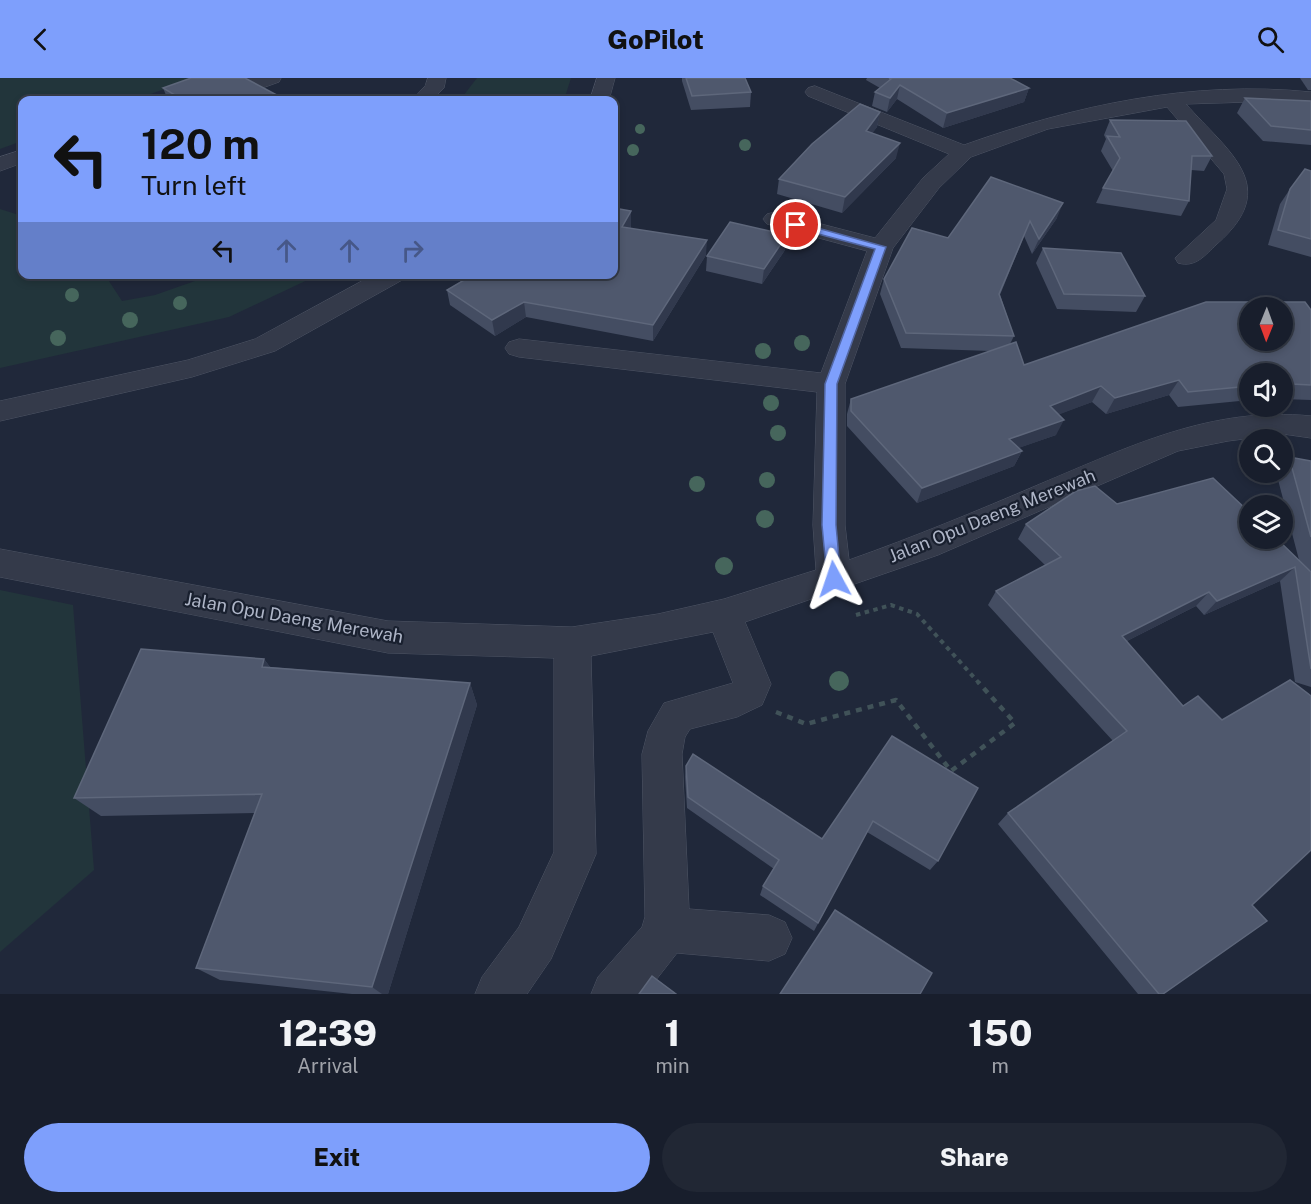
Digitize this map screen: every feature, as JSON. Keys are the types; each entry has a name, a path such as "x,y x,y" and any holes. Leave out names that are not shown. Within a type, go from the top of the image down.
{"street":[{"path":"425,96 434,88 437,78"},
{"path":"601,96 606,78"},
{"path":"182,96 214,86 271,86"},
{"path":"834,579 829,525 831,384 881,247 920,196 963,152 1042,124 1171,99 1230,94 1277,86 1311,98"},
{"path":"851,105 871,90"},
{"path":"815,92 963,152"},
{"path":"1171,99 1230,166 1238,189 1227,223 1187,258"},
{"path":"0,165 18,158"},
{"path":"775,219 881,247"},
{"path":"0,411 192,368 265,345 386,279"},
{"path":"519,348 831,384"},
{"name":"Jalan Opu Daeng Merewah","path":"0,563 388,637 572,643 658,629 724,614 834,579 926,546 1172,441 1250,427 1283,424 1311,427"},
{"path":"615,994 660,940 664,929 668,901 662,754 667,731 678,715 738,700 749,693 752,684 724,614"},
{"path":"499,994 535,943 575,854 575,714 572,643"},
{"path":"664,929 769,938"}],"path":[{"path":"752,684 777,714 806,724 896,700 951,771 1016,723 917,614 891,605 856,615"}],"shaded area":[{"path":"0,78 195,78 145,96 18,96 18,142 0,149"},
{"path":"477,78 571,78 565,96 463,96"},
{"path":"0,209 18,215 18,279 108,279 122,301 155,295 201,279 310,279 229,317 0,368"},
{"path":"0,590 73,605 94,870 0,952"}],"building":[{"path":"191,78 245,78 279,96 176,96 163,88"},
{"path":"686,78 745,78 751,92 692,96"},
{"path":"889,78 1010,78 1029,88 947,113 900,85 890,98 875,92 891,79"},
{"path":"1245,98 1311,101 1311,130 1271,126"},
{"path":"860,104 880,112 866,131 900,143 845,197 779,179 812,144"},
{"path":"1110,120 1186,121 1212,156 1192,156 1189,201 1103,188 1120,158 1107,136 1120,137"},
{"path":"1305,169 1311,171 1311,239 1278,230 1290,189"},
{"path":"991,177 1063,203 1039,239 1030,221 999,294 1014,336 906,333 884,279 912,228 948,238"},
{"path":"618,209 631,211 622,227 707,240 653,325 524,302 492,320 447,290 466,279 618,279"},
{"path":"730,222 787,235 764,269 707,256"},
{"path":"1043,248 1121,253 1145,296 1064,294"},
{"path":"1206,302 1239,302 1239,351 1293,351 1293,302 1305,302 1311,310 1311,385 1293,384 1293,363 1239,363 1239,387 1188,392 1179,380 1115,398 1101,386 1050,406 1064,420 1009,439 1022,451 922,488 851,411 851,399 1016,342 1024,365"},
{"path":"1293,458 1311,461 1311,537 1293,472"},
{"path":"1213,478 1239,503 1239,549 1287,549 1311,572 1311,669 1295,567 1217,601 1209,592 1122,636 1183,706 1198,696 1222,720 1290,680 1311,696 1311,850 1252,905 1267,921 1163,994 1159,994 1008,813 1127,731 996,591 1061,557 1026,524 1076,491 1095,486 1117,504"},
{"path":"141,649 264,659 262,667 470,683 372,987 196,968 262,794 74,798"},
{"path":"892,736 978,788 938,861 873,821 818,923 763,886 779,860 688,797 686,766 693,754 822,839"},
{"path":"835,910 932,973 920,994 780,994"},
{"path":"652,976 676,994 639,994"}],"route":[{"path":"796,225 881,247 831,384 829,525 834,579"}]}
